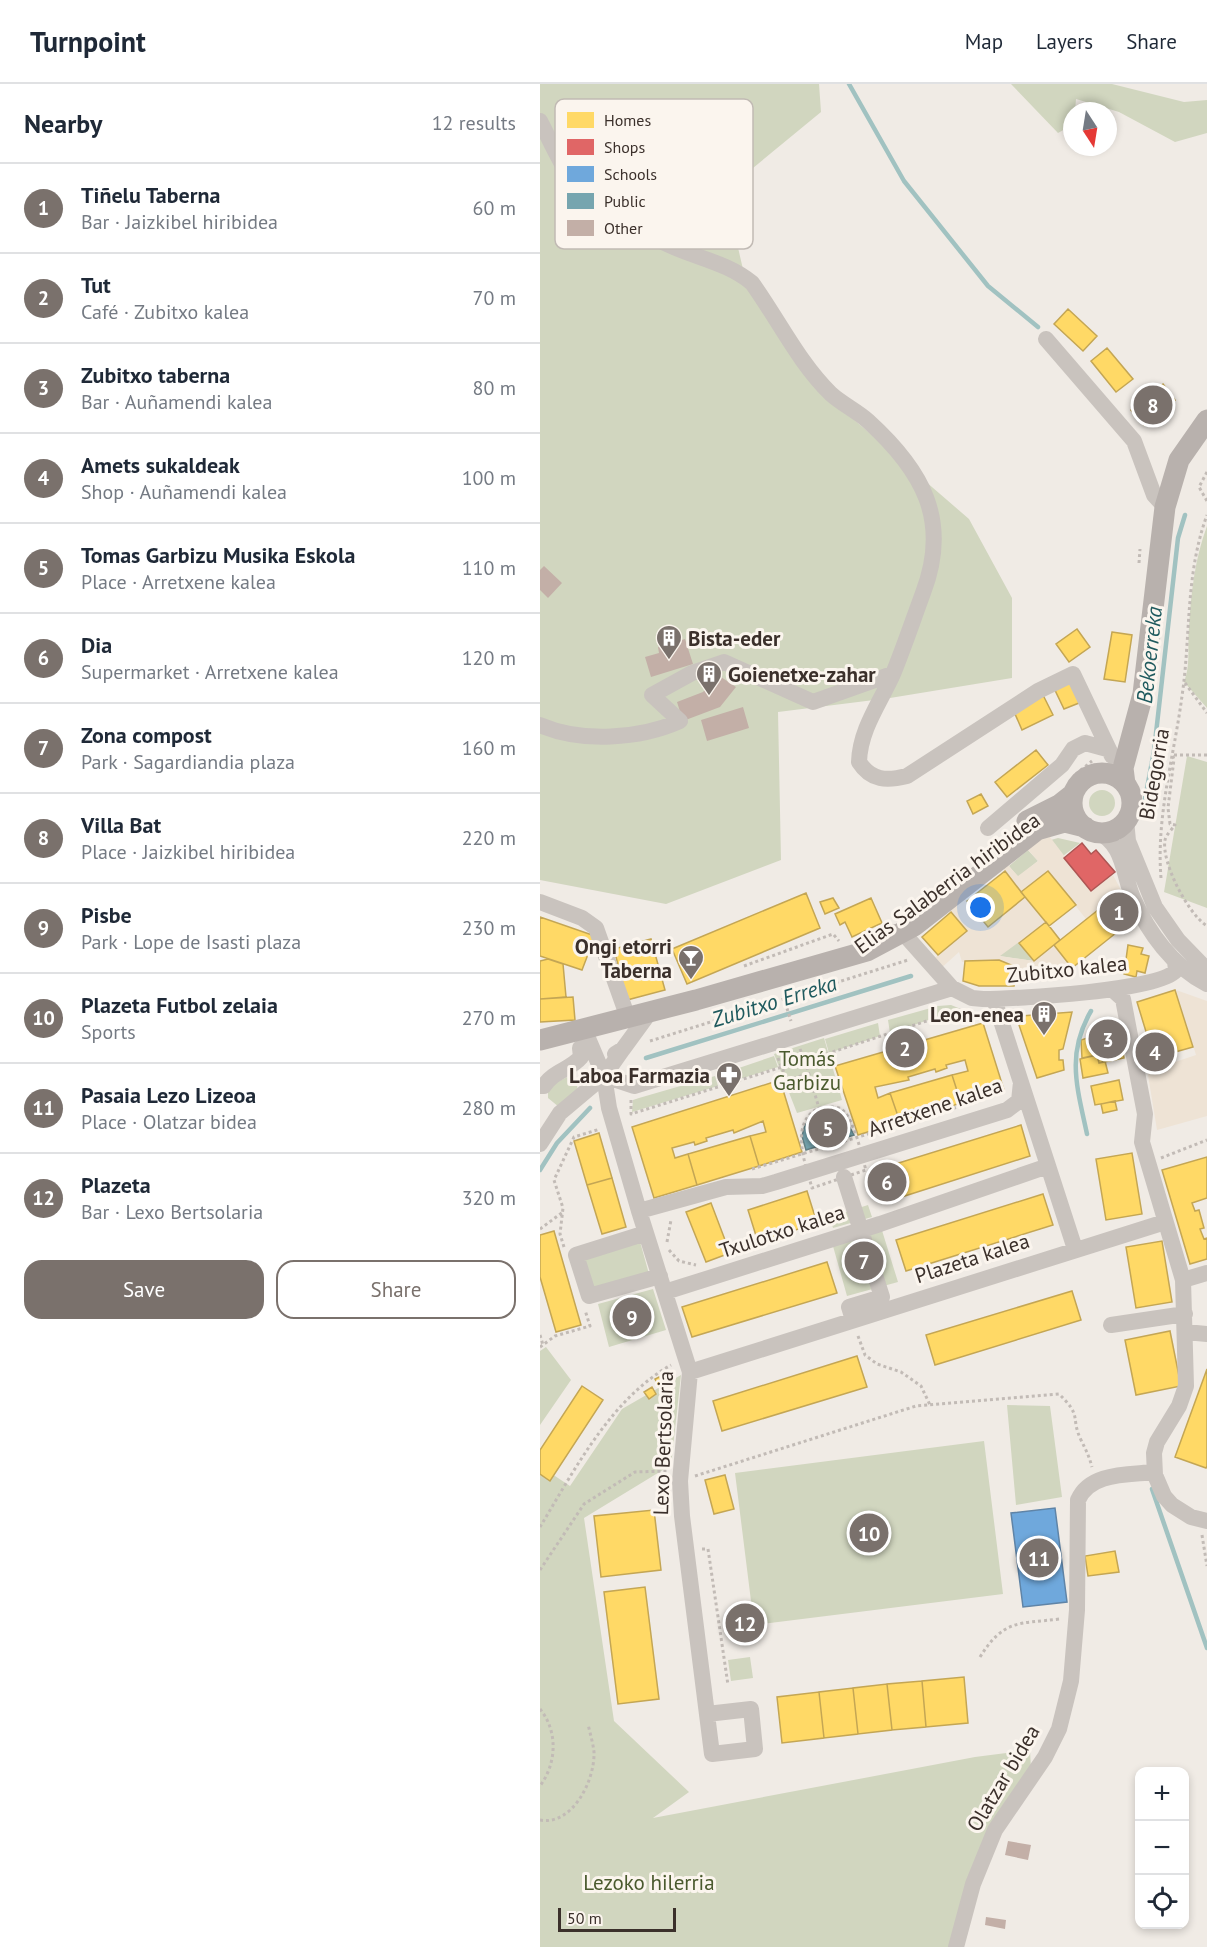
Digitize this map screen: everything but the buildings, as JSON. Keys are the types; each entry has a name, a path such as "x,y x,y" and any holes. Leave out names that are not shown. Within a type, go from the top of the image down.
{"main road":[{"path":"1145,670 1121,744 1110,753 1094,774 1081,782 1073,794 1072,809 1091,830 1114,830 1126,820 1131,798 1125,784 1123,768 1138,718 1145,670 1165,507 1179,460 1207,420"},
{"path":"1094,774 1110,775 1125,784"},
{"name":"Elias Salaberria hiribidea","path":"892,934 1020,826 1059,805 1073,794"},
{"name":"Elias Salaberria hiribidea","path":"540,1040 587,1038 625,1032 650,1012 845,951 867,951 1037,830 1065,822 1091,830"}],"street":[{"path":"540,121 555,148"},
{"path":"678,249 740,273 752,283 815,374 832,394 867,420 909,462 923,486 930,506 934,532 930,575 892,674 860,747 859,762 865,772 876,778 891,780 907,776 1038,690 1073,674 1110,753"},
{"path":"1046,339 1134,441 1154,495 1165,507"},
{"path":"540,725 586,736 622,735 666,727 681,721 652,695 692,673 724,662 813,702 892,674"},
{"path":"988,828 1062,765 1073,749 1085,743 1110,753"},
{"path":"1126,820 1128,841 1155,907 1178,940 1207,971"},
{"path":"1091,830 1114,844 1138,908 1172,958 1192,976 1207,984"},
{"path":"540,902 582,918 596,928 625,1032 604,1076 560,1113 540,1144"},
{"name":"Zubitxo kalea","path":"892,934 952,988 972,998 994,999 1112,989 1170,977 1176,970 1172,958"},
{"path":"1172,958 1192,969 1207,971"},
{"path":"604,1076 634,1086 952,988"},
{"path":"1112,989 1123,999 1145,1114 1142,1142 1183,1280 1186,1386 1179,1406 1157,1442 1154,1472 1164,1496 1199,1519"},
{"name":"Arretxene kalea","path":"994,999 1075,1249"},
{"path":"540,1086 544,1086 550,1076 573,1066 581,1057 580,1048 587,1038 606,1055 625,1032"},
{"name":"Lexo Bertsolaria","path":"587,1038 604,1076 609,1108 639,1211 688,1364 687,1479 682,1516 707,1714"},
{"name":"Arretxene kalea","path":"639,1211 726,1187 762,1186 1007,1110 1019,1101 1023,1088 1021,1082"},
{"name":"Txulotxo kalea","path":"665,1292 861,1230 1048,1166"},
{"path":"844,1177 882,1297 849,1307 853,1320"},
{"name":"Plazeta kalea","path":"688,1364 853,1320 1165,1222"},
{"path":"646,1233 576,1255 589,1296 660,1275"},
{"path":"1183,1280 1207,1273"},
{"path":"1112,1325 1185,1314"},
{"path":"1186,1332 1207,1334"},
{"name":"Olatzar bidea","path":"956,1947 974,1884 995,1830 1045,1757 1059,1729 1071,1681 1077,1610 1077,1506 1081,1494 1090,1484 1102,1479 1154,1472"}],"path":[{"path":"1201,470 1207,472 1198,487 1207,501"},
{"name":"Bidegorria","path":"1162,884 1159,836 1184,682 1192,565 1207,515"},
{"path":"1184,682 1207,713"},
{"path":"1207,755 1172,755 1174,759 1168,808 1170,824 1175,825 1165,838 1165,856 1188,908 1207,926"},
{"path":"736,968 832,934 845,951"},
{"path":"791,1021 785,1001 909,959"},
{"path":"805,1061 966,1008 959,1006"},
{"path":"884,1028 885,1035"},
{"path":"799,1046 819,1108"},
{"path":"776,1054 787,1080 808,1074"},
{"path":"638,1097 632,1098 631,1114 782,1067"},
{"path":"804,1151 801,1128 804,1120 819,1108 838,1108 844,1112 852,1123 855,1135"},
{"path":"576,1255 567,1257 560,1234 563,1212 554,1180 574,1137 602,1128 606,1139"},
{"path":"1147,1163 1207,1140"},
{"path":"540,1229 563,1212"},
{"path":"676,1215 669,1221 667,1249 679,1261 699,1266"},
{"path":"541,1346 555,1336 590,1326 584,1307"},
{"path":"853,1320 865,1355 877,1364 901,1372 921,1386 930,1405"},
{"path":"540,1335 541,1346"},
{"path":"540,1527 598,1436 629,1396 650,1377 688,1364"},
{"path":"540,1570 584,1504 635,1472 687,1479 916,1406 1059,1394 1075,1409 1081,1440 1087,1448 1093,1472"},
{"path":"1199,1519 1207,1566"},
{"path":"698,1539 699,1550 708,1549 728,1685"},
{"path":"980,1657 994,1636 1005,1627 1042,1621"},
{"path":"540,1708 549,1720 554,1750 547,1776 540,1786"},
{"path":"540,1820 552,1822 567,1815 580,1799 589,1778 594,1754 588,1724"}],"green space":[{"path":"540,84 819,84 821,112 753,168 753,99 555,99 555,249 738,249 745,278 844,411 969,519 1012,598 1012,678 890,698 778,712 781,860 666,904 540,880"},
{"path":"1011,84 1112,84 1184,102 1207,100 1207,133 1175,142 1117,111 1117,102 1086,102 1076,99 1076,102 1063,102 1063,130 1058,133"},
{"path":"1207,526 1207,708 1184,682 1188,662 1188,634 1194,576"},
{"path":"1187,756 1207,762 1207,908 1164,892"},
{"path":"1102,790 1111,794 1115,803 1111,812 1102,816 1093,812 1089,803 1093,794"},
{"path":"1058,838 1080,843 1063,856 1051,840"},
{"path":"1028,850 1038,861 1018,877 1009,866"},
{"path":"1121,893 1132,920 1132,925 1126,928 1106,903"},
{"path":"1017,941 1019,943 1034,961 999,956"},
{"path":"951,1005 961,1009 890,1033 888,1020 938,1006"},
{"path":"878,1023 880,1036 829,1053 825,1039"},
{"name":"Tomás Garbizu","path":"824,1038 842,1100 797,1113 774,1054"},
{"path":"774,1056 778,1067 727,1083 724,1073"},
{"path":"715,1076 718,1086 632,1112 633,1100"},
{"path":"567,1077 576,1080 578,1091 559,1107 548,1098 548,1087"},
{"path":"868,1205 872,1217 833,1228 830,1217"},
{"path":"880,1224 898,1282 847,1296 831,1239"},
{"path":"639,1238 649,1274 591,1292 580,1256"},
{"path":"653,1289 666,1330 609,1347 598,1304"},
{"path":"546,1347 571,1380 540,1425 540,1351"},
{"name":"Lezoko hilerria","path":"681,1375 671,1465 584,1518 614,1721 689,1792 653,1818 975,1757 1030,1750 1031,1769 999,1831 959,1947 540,1947 540,1466 570,1486 622,1409"},
{"path":"1007,1405 1050,1406 1062,1497 1016,1505"},
{"path":"984,1441 1003,1594 754,1625 735,1473"},
{"path":"750,1657 753,1678 731,1681 728,1660"}],"shaded area":[{"path":"1050,837 1091,891 1113,875 1122,892 1086,919 1048,871 1021,892 1002,867 1006,863 1018,876 1038,861 1028,850 1038,840"},
{"path":"964,897 988,927 1025,897 1046,922 1000,956 1034,961 1054,945 1072,968 1015,976 1015,967 999,960 962,962 959,952 938,971 931,961 967,931 949,909"},
{"path":"1176,990 1207,1001 1207,1116 1157,1130 1148,1075 1151,1070 1196,1055"}],"waterway":[{"path":"849,84 904,181 988,286 1038,327"},
{"name":"Bekoerreka","path":"1145,799 1154,751 1178,538 1185,515"},
{"name":"Zubitxo Erreka","path":"646,1058 911,976"},
{"name":"Zubitxo Erreka","path":"1087,1134 1077,1086 1076,1056 1078,1042 1091,1011"},
{"name":"Zubitxo Erreka","path":"540,1170 557,1143 590,1108"},
{"name":"Zubitxo Erreka","path":"1152,1489 1207,1648"}],"place":[{"name":"Villa Bat","path":"1153,405"},
{"name":"Bista-eder","path":"669,661"},
{"name":"Goienetxe-zahar","path":"709,697"},
{"name":"Tiñelu Taberna","path":"1119,912"},
{"name":"Ongi etorri Taberna","path":"691,981"},
{"name":"Leon-enea","path":"1044,1037"},
{"name":"Zubitxo taberna","path":"1108,1039"},
{"name":"Tut","path":"905,1048"},
{"name":"Amets sukaldeak","path":"1155,1052"},
{"name":"Laboa Farmazia","path":"729,1098"},
{"name":"Tomas Garbizu Musika Eskola","path":"828,1128"},
{"name":"Dia","path":"887,1182"},
{"name":"Zona compost","path":"864,1261"},
{"name":"Pisbe","path":"632,1317"},
{"name":"Plazeta Futbol zelaia","path":"869,1533"},
{"name":"Pasaia Lezo Lizeoa","path":"1039,1558"},
{"name":"Plazeta","path":"745,1623"}]}
